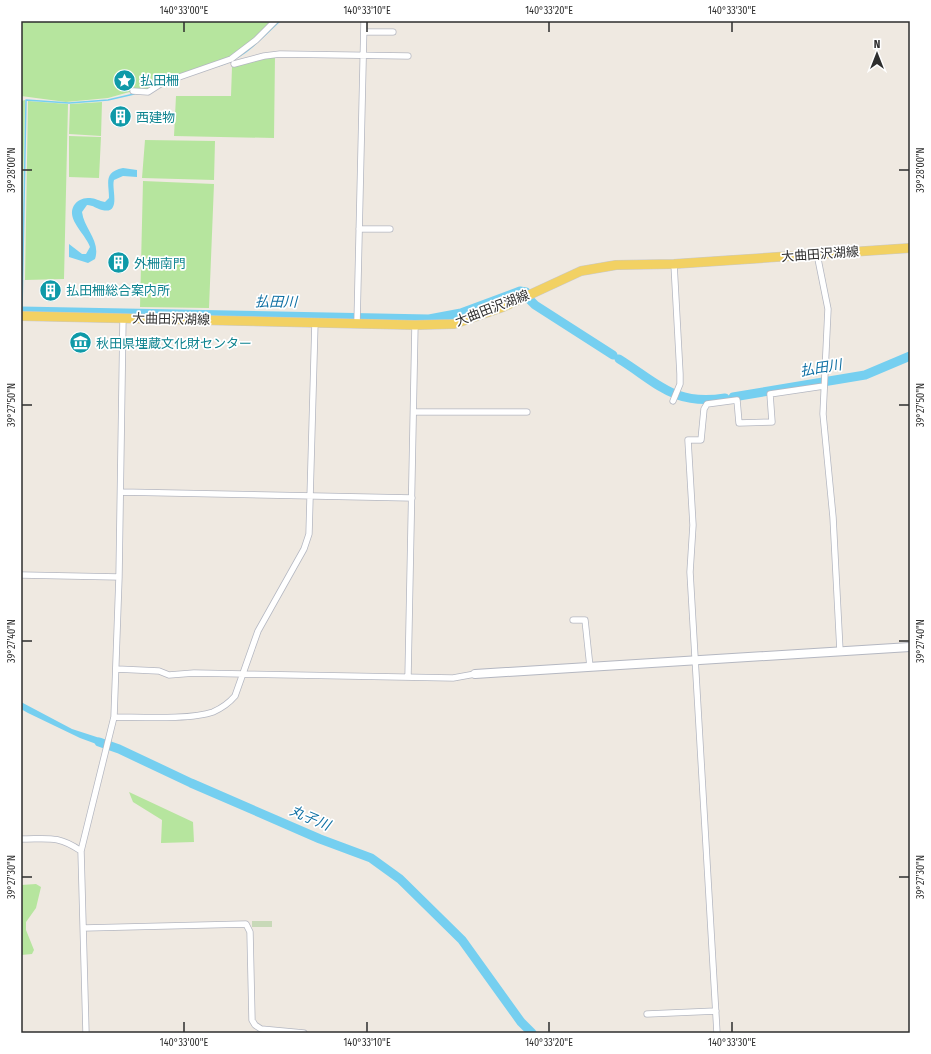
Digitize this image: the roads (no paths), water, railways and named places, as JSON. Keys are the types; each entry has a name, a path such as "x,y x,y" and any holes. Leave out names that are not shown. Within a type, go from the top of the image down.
{"main road":[{"name":"大曲田沢湖線","path":"21,316 357,324 454,324 503,307 581,271 616,265 674,264 910,248"}],"street":[{"path":"133,91 148,92 162,83 231,59 256,40 275,21"},
{"path":"357,324 364,21"},
{"path":"364,32 393,32"},
{"path":"234,64 264,56 280,54 408,56"},
{"path":"359,229 390,229"},
{"path":"817,254 828,309 823,414 833,517 840,651"},
{"path":"673,401 678,390 680,374 674,264"},
{"path":"86,1033 81,851 113,719 117,669 123,318"},
{"path":"113,719 188,716 211,713 229,703 235,696 258,631 307,542 309,534 315,322"},
{"path":"408,677 415,412 415,325"},
{"path":"717,1033 694,661 690,572 693,525 688,440 701,440 704,409 708,404 736,400 739,423 772,422 770,394 824,386"},
{"path":"415,412 527,412"},
{"path":"121,492 412,498"},
{"path":"21,575 119,577"},
{"path":"573,620 585,620 590,667"},
{"path":"117,669 159,671 169,675 194,673 244,673 453,678 475,674 910,647"},
{"path":"21,839 56,839 67,842 81,851"},
{"path":"84,928 246,924 250,932 252,1020 255,1025 261,1029 304,1033"},
{"path":"647,1014 716,1011"}],"water":[{"path":"123,168 137,170 137,177 123,176 114,180 114,205 112,209 102,210 87,205 82,212 83,218 96,246 95,259 88,263 69,257 69,244 82,254 86,254 90,247 72,215 72,209 75,204 80,200 88,198 94,198 105,202 109,198 108,179 110,175 112,172"},
{"path":"21,702 72,729 112,742 110,749 80,738 28,713 21,709"}],"waterway":[{"path":"218,66 237,58 244,53 280,21"},
{"path":"22,311 26,100 69,103 108,100 134,94"},
{"name":"払田川","path":"21,311 429,319 461,313 520,291 526,292"},
{"name":"払田川","path":"530,300 535,305 613,355"},
{"name":"払田川","path":"733,397 865,375 910,356"},
{"name":"払田川","path":"619,359 668,391 680,396 707,400 725,398"},
{"name":"丸子川","path":"99,742 119,749 191,783 320,839 371,858 400,879 462,940 521,1022 532,1033"}],"place":[{"name":"払田柵","path":"125,80"},
{"name":"西建物","path":"120,117"},
{"name":"外柵南門","path":"118,263"},
{"name":"払田柵総合案内所","path":"50,290"},
{"name":"秋田県埋蔵文化財センター","path":"80,343"}]}
